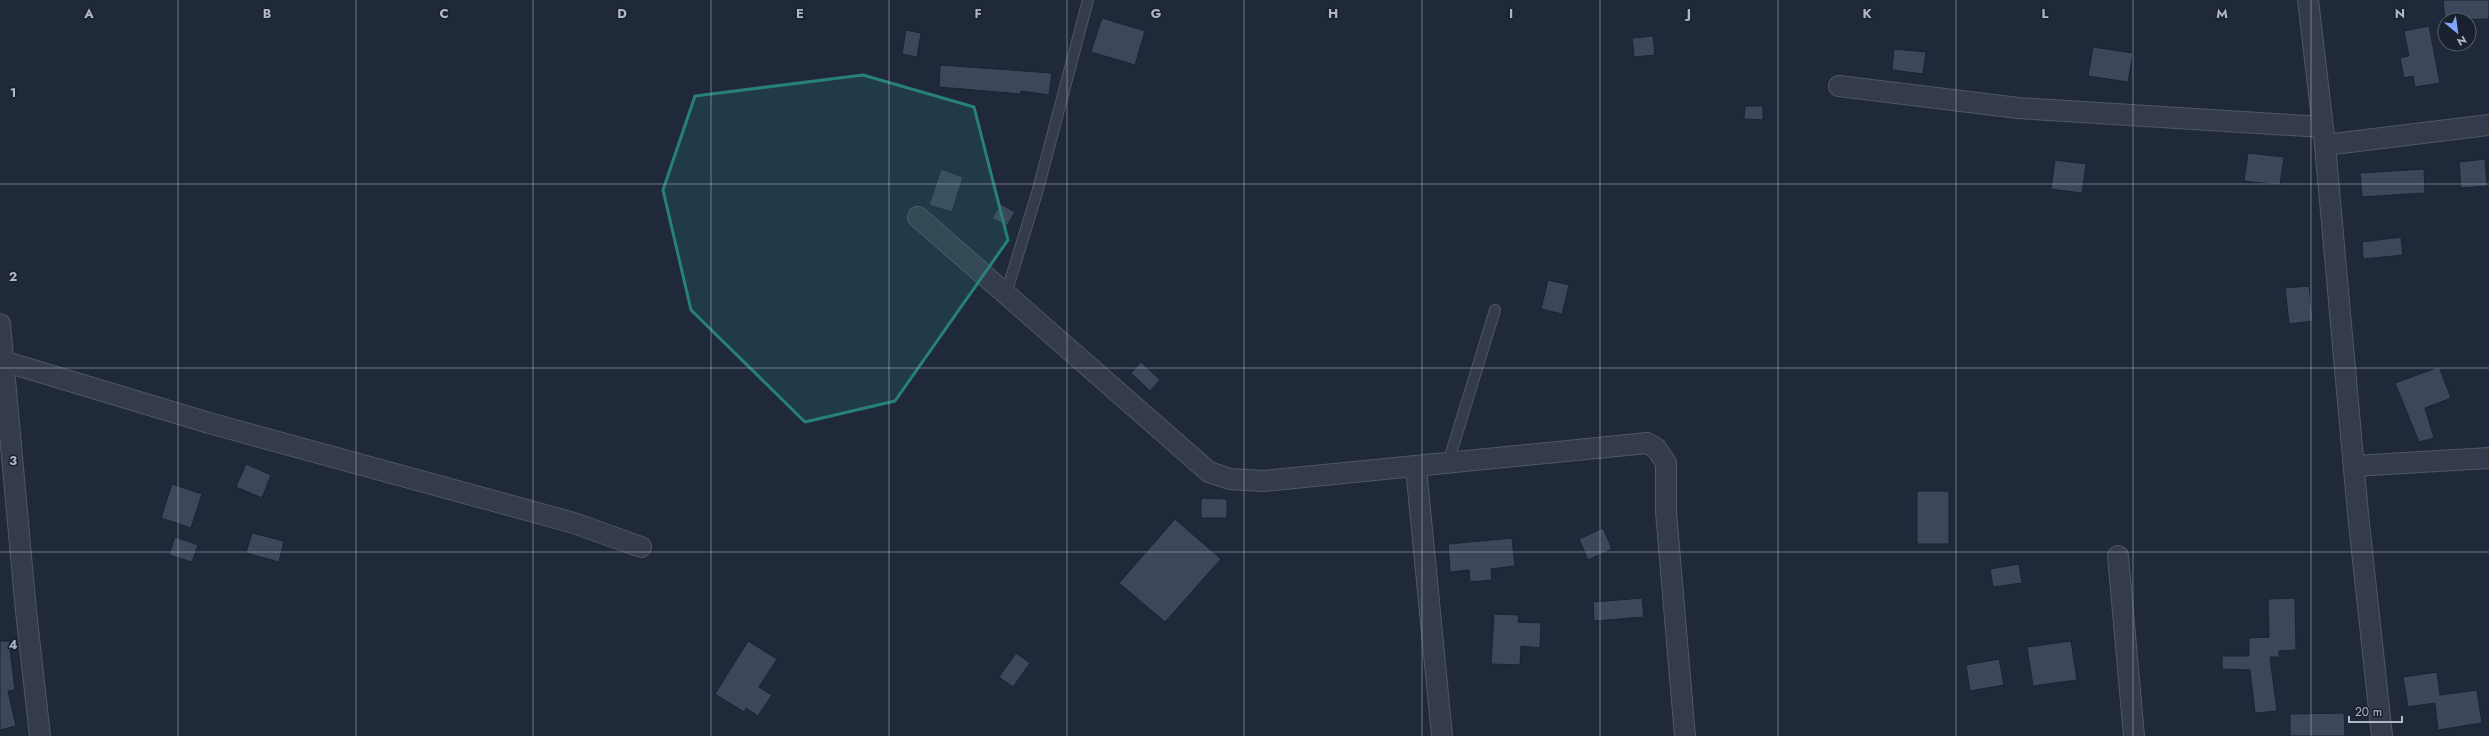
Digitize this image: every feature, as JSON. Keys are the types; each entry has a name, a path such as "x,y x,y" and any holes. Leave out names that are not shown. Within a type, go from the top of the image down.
{"street":[{"path":"2308,0 2323,136 2354,466 2382,736"},
{"path":"1839,86 2018,108 2323,136 2489,125"},
{"path":"918,217 1209,472 1230,479 1264,481 1416,468 1448,463 1647,443 1656,448 1666,463 1666,512 1685,736"},
{"path":"0,324 26,611 40,736"},
{"path":"3,361 209,423 574,523 641,547"},
{"path":"2354,466 2489,458"},
{"path":"1416,468 1442,736"},
{"path":"2118,556 2134,736"}],"lane":[{"path":"1006,294 1037,193 1088,0"},
{"path":"1448,463 1495,310"}],"highlighted area":[{"path":"863,75 974,107 1008,240 895,401 805,422 691,310 663,190 695,96"}],"building":[{"path":"2443,0 2489,0 2489,19 2477,19 2477,12 2444,12"},
{"path":"1102,18 1145,31 1135,65 1091,52"},
{"path":"2429,26 2440,83 2415,87 2413,76 2404,78 2400,58 2409,56 2404,31"},
{"path":"906,30 921,33 917,57 902,54"},
{"path":"1653,36 1655,55 1634,57 1632,38"},
{"path":"2093,47 2133,53 2128,82 2088,76"},
{"path":"1894,49 1926,52 1923,74 1892,70"},
{"path":"940,65 1052,73 1049,95 1021,91 1021,94 939,87"},
{"path":"1745,106 1763,106 1763,120 1744,119"},
{"path":"2248,153 2284,157 2280,185 2244,181"},
{"path":"2485,159 2487,186 2461,188 2459,162"},
{"path":"2055,160 2086,164 2082,193 2051,189"},
{"path":"941,169 963,177 952,212 929,205"},
{"path":"2424,169 2425,193 2362,197 2360,173"},
{"path":"1001,204 1015,212 1007,226 992,218"},
{"path":"2401,237 2403,255 2363,259 2362,242"},
{"path":"1548,280 1569,285 1562,314 1541,309"},
{"path":"2309,286 2313,321 2289,324 2285,288"},
{"path":"1141,362 1160,380 1150,391 1131,373"},
{"path":"2439,367 2451,398 2425,408 2434,438 2419,442 2395,383"},
{"path":"246,464 271,475 262,498 236,487"},
{"path":"172,484 202,494 191,528 161,518"},
{"path":"1917,491 1949,491 1949,544 1917,544"},
{"path":"1201,498 1227,499 1227,518 1201,518"},
{"path":"1175,519 1221,559 1165,622 1119,583"},
{"path":"1603,528 1612,549 1588,560 1579,539"},
{"path":"252,533 284,541 279,562 246,553"},
{"path":"175,537 198,545 192,562 169,555"},
{"path":"1512,538 1515,566 1491,569 1492,580 1470,582 1469,570 1450,572 1448,544"},
{"path":"2019,564 2022,583 1993,587 1990,569"},
{"path":"1642,598 1644,617 1594,621 1593,602"},
{"path":"2295,598 2296,650 2279,651 2279,657 2270,657 2277,711 2255,713 2250,670 2222,669 2222,656 2249,656 2249,638 2269,637 2268,599"},
{"path":"1494,614 1519,615 1518,622 1541,623 1540,648 1521,646 1520,665 1491,664"},
{"path":"0,641 9,641 15,690 8,691 16,726 0,730"},
{"path":"748,641 777,659 759,687 772,695 758,716 746,708 744,712 715,694"},
{"path":"2071,641 2077,680 2033,686 2027,647"},
{"path":"1016,653 1030,663 1013,687 999,677"},
{"path":"1999,659 2004,685 1970,691 1966,665"},
{"path":"2437,672 2440,695 2477,690 2482,723 2438,730 2435,703 2408,707 2403,677"},
{"path":"2344,713 2345,736 2290,736 2290,714"}]}
